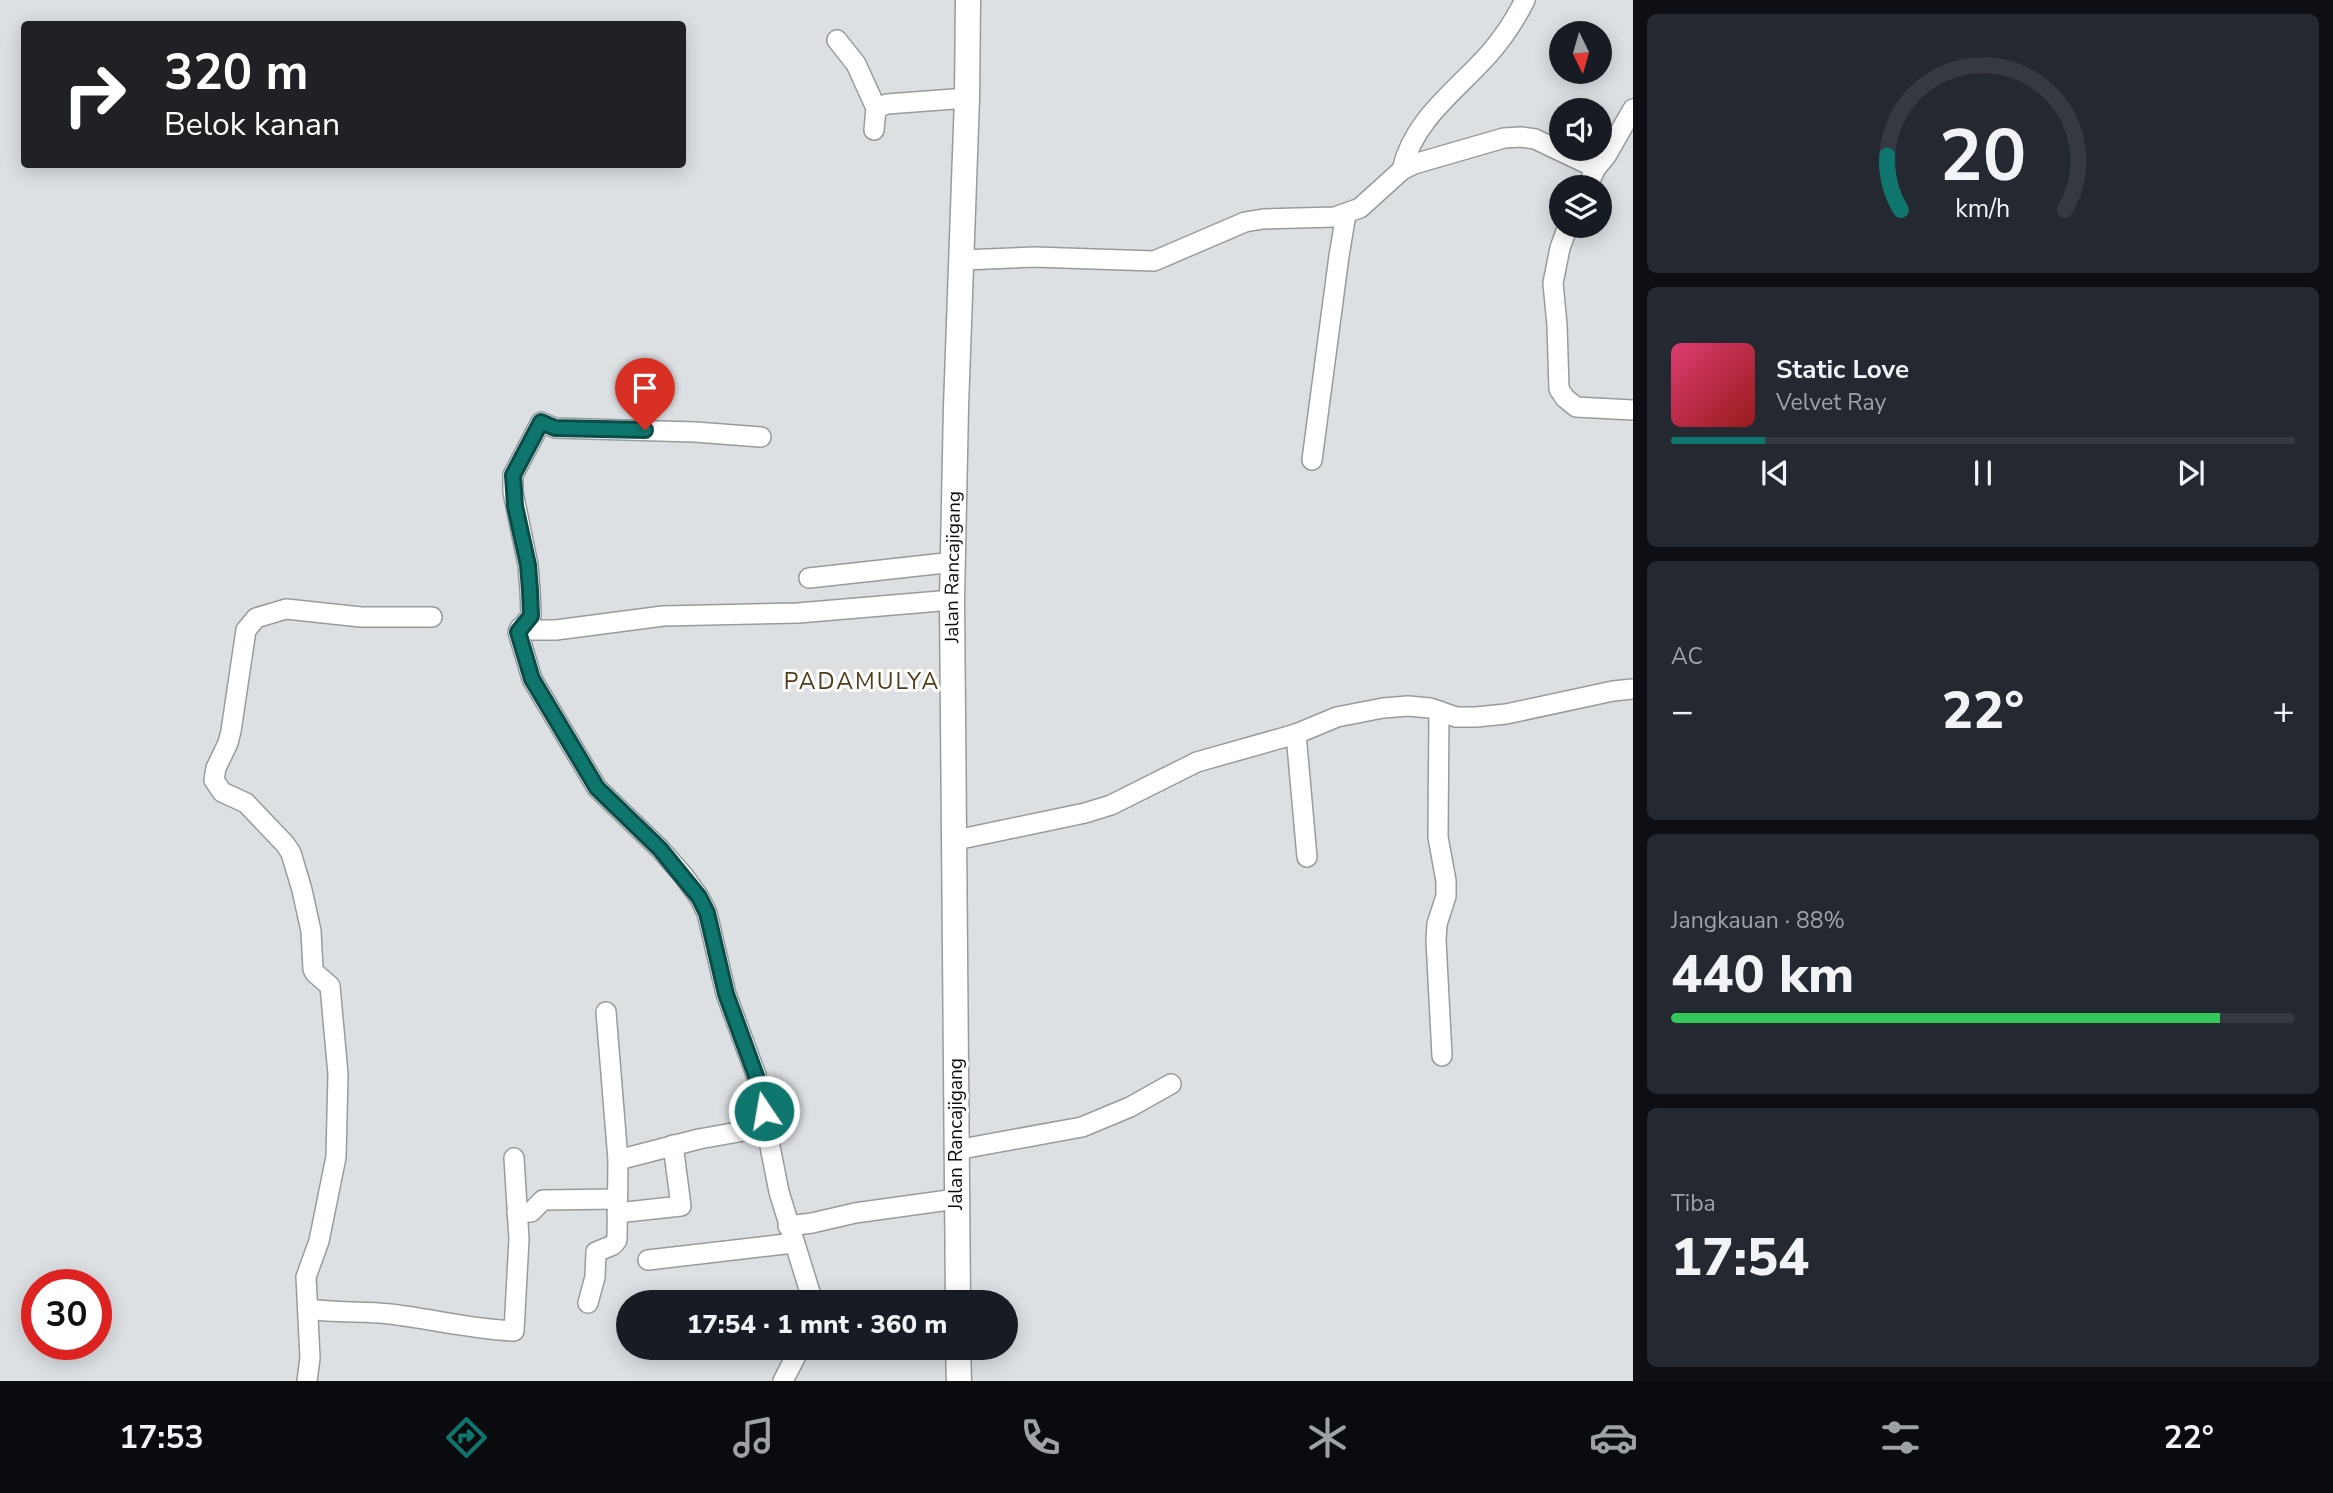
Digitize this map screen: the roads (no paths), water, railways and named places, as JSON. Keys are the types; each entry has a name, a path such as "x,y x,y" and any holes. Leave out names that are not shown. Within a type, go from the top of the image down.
{"main road":[{"name":"Jalan Rancajigang","path":"958,1290 952,600 968,0"},
{"path":"958,1360 959,1381"}],"street":[{"path":"1402,170 1412,140 1432,111 1507,32 1525,0"},
{"path":"837,40 856,64 876,108 874,130"},
{"path":"876,108 902,102 967,98"},
{"path":"1593,175 1633,109"},
{"path":"963,260 1034,257 1154,261 1245,222 1335,217 1346,214 1360,208 1402,170 1435,156 1515,137 1535,139 1596,168"},
{"path":"1312,460 1346,214"},
{"path":"1565,238 1553,283 1559,389 1576,407 1633,410"},
{"path":"538,629 531,616 528,565 515,506 513,475 541,422 551,426 761,437"},
{"path":"809,578 954,562"},
{"path":"811,1290 799,1229 779,1192 756,1076 726,994 707,913 699,897 660,849 597,788 532,679 518,632 663,616 798,613 952,600"},
{"path":"307,1381 310,1358 306,1277 319,1241 336,1157 338,1074 331,991 327,982 313,969 308,916 291,853 246,803 218,789 214,774 231,731 246,630 256,618 268,612 293,608 361,617 432,617"},
{"path":"956,840 1072,816 1111,805 1197,762 1296,734 1337,717 1408,706 1456,717 1476,717 1506,714 1633,689"},
{"path":"1439,711 1438,836 1446,881 1446,896 1437,924 1436,940 1442,1056"},
{"path":"1296,734 1307,858"},
{"path":"588,1303 596,1277 596,1252 613,1245 617,1240 618,1160 606,1012"},
{"path":"956,1150 1082,1127 1130,1107 1171,1084"},
{"path":"618,1160 727,1133 766,1127"},
{"path":"517,1213 531,1212 543,1200 617,1206 681,1206 674,1145"},
{"path":"308,1309 334,1313 389,1314 477,1329 514,1331 519,1239 514,1158"},
{"path":"648,1260 799,1229 855,1213 956,1199"},
{"path":"783,1381 794,1360"}],"district":[{"name":"PADAMULYA","path":"862,681"}]}
